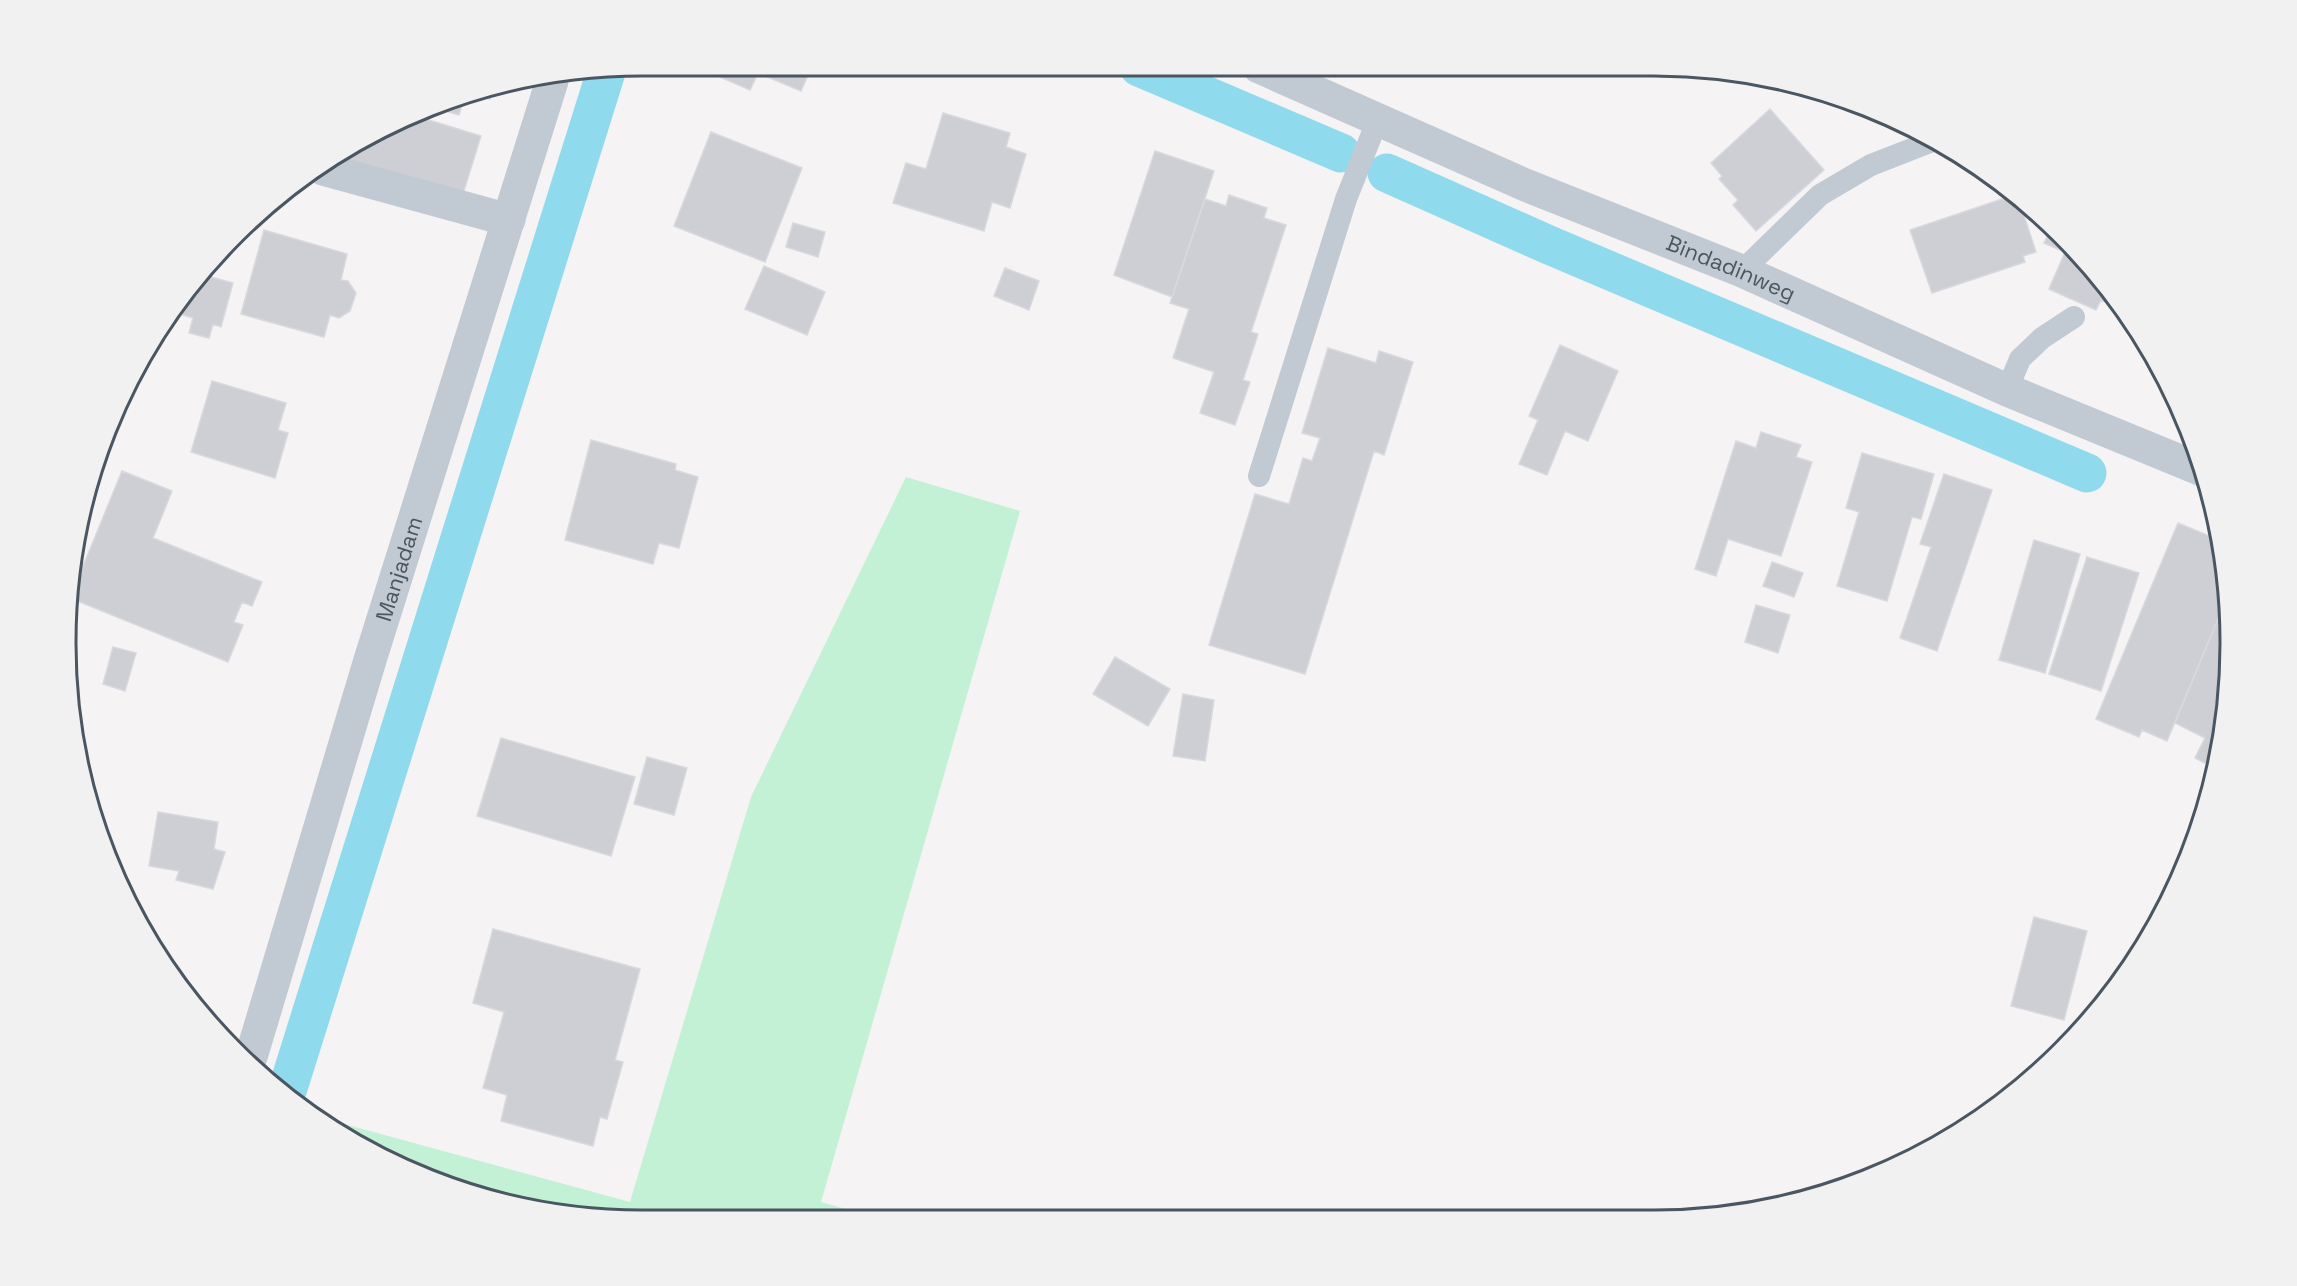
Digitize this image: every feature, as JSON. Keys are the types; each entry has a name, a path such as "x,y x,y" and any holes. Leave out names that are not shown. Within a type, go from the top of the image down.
{"street":[{"name":"Bindadinweg","path":"1279,76 1523,184 1742,272 2007,390 2191,466"},
{"name":"Manjadam","path":"252,1054 370,660 551,84"},
{"path":"330,171 509,220"}],"lane":[{"path":"1259,476 1346,199 1378,119"},
{"path":"1742,272 1820,195 1872,165 1923,144"},
{"path":"2007,390 2020,359 2042,338 2074,317"}],"green space":[{"path":"906,477 1020,511 821,1202 849,1210 643,1210 569,1205 532,1199 496,1190 426,1166 392,1151 344,1124 630,1202 751,797"}],"building":[{"path":"718,76 757,76 750,90"},
{"path":"765,76 808,76 801,91"},
{"path":"461,107 459,115 448,112"},
{"path":"1770,109 1824,170 1756,231 1733,205 1738,200 1719,179 1722,176 1711,163"},
{"path":"943,113 1010,133 1006,147 1026,154 1010,208 992,202 984,231 893,203 906,163 926,169"},
{"path":"427,120 481,136 462,197 345,161 392,135"},
{"path":"711,132 802,168 765,262 674,226"},
{"path":"1155,151 1214,171 1172,297 1114,275"},
{"path":"1229,195 1267,208 1264,218 1286,225 1251,332 1258,334 1243,380 1250,382 1235,425 1200,413 1214,372 1173,358 1189,309 1170,303 1205,199 1226,206"},
{"path":"2004,198 2023,213 2036,252 2023,256 2025,262 1932,293 1910,230"},
{"path":"793,223 825,232 818,257 786,247"},
{"path":"264,230 347,254 341,280 348,281 356,293 350,311 339,318 330,315 324,337 241,314"},
{"path":"2048,235 2064,251 2044,243"},
{"path":"2065,253 2106,302 2101,300 2096,310 2049,289"},
{"path":"764,266 825,292 807,335 745,309"},
{"path":"1005,268 1039,281 1029,310 994,296"},
{"path":"211,277 233,283 221,327 213,324 209,338 189,333 193,318 182,315"},
{"path":"1560,345 1618,371 1588,441 1565,431 1547,475 1519,464 1538,420 1529,416"},
{"path":"1328,348 1376,363 1379,351 1413,362 1384,455 1374,451 1305,674 1209,645 1255,494 1289,504 1303,458 1312,461 1320,438 1302,433"},
{"path":"212,381 286,403 278,430 288,433 275,478 191,452"},
{"path":"1761,432 1801,445 1796,457 1812,462 1781,556 1728,539 1716,576 1695,569 1736,441 1756,448"},
{"path":"591,440 676,464 675,470 698,477 679,548 659,543 653,564 565,540"},
{"path":"1862,453 1934,474 1921,519 1912,517 1887,601 1837,586 1859,512 1846,508"},
{"path":"122,471 172,491 153,538 262,582 252,606 242,602 234,622 243,625 228,662 78,601 81,572"},
{"path":"1944,474 1992,490 1937,651 1900,638 1931,547 1920,544"},
{"path":"2178,523 2211,537 2219,616 2167,741 2142,730 2139,737 2096,719"},
{"path":"2034,540 2080,554 2045,673 1999,660"},
{"path":"2087,557 2139,573 2101,691 2049,674"},
{"path":"1772,562 1803,573 1794,597 1763,586"},
{"path":"1756,605 1790,615 1778,653 1745,642"},
{"path":"2219,616 2219,680 2216,717 2207,765 2195,758 2205,738 2175,723"},
{"path":"113,647 136,653 125,691 103,684"},
{"path":"1115,657 1170,689 1148,726 1093,694"},
{"path":"1183,694 1214,700 1205,761 1173,756"},
{"path":"501,738 635,777 611,856 477,816"},
{"path":"647,757 687,768 674,815 634,804"},
{"path":"158,812 218,822 214,849 225,852 213,889 176,880 179,871 149,866"},
{"path":"2034,917 2087,931 2064,1020 2011,1006"},
{"path":"493,929 640,969 615,1060 623,1062 607,1119 600,1117 593,1146 501,1121 507,1095 483,1088 504,1012 473,1003"}],"waterway":[{"path":"1160,76 1341,153"},
{"path":"289,1085 604,78"},
{"path":"1387,173 1549,245 2087,473"}]}
